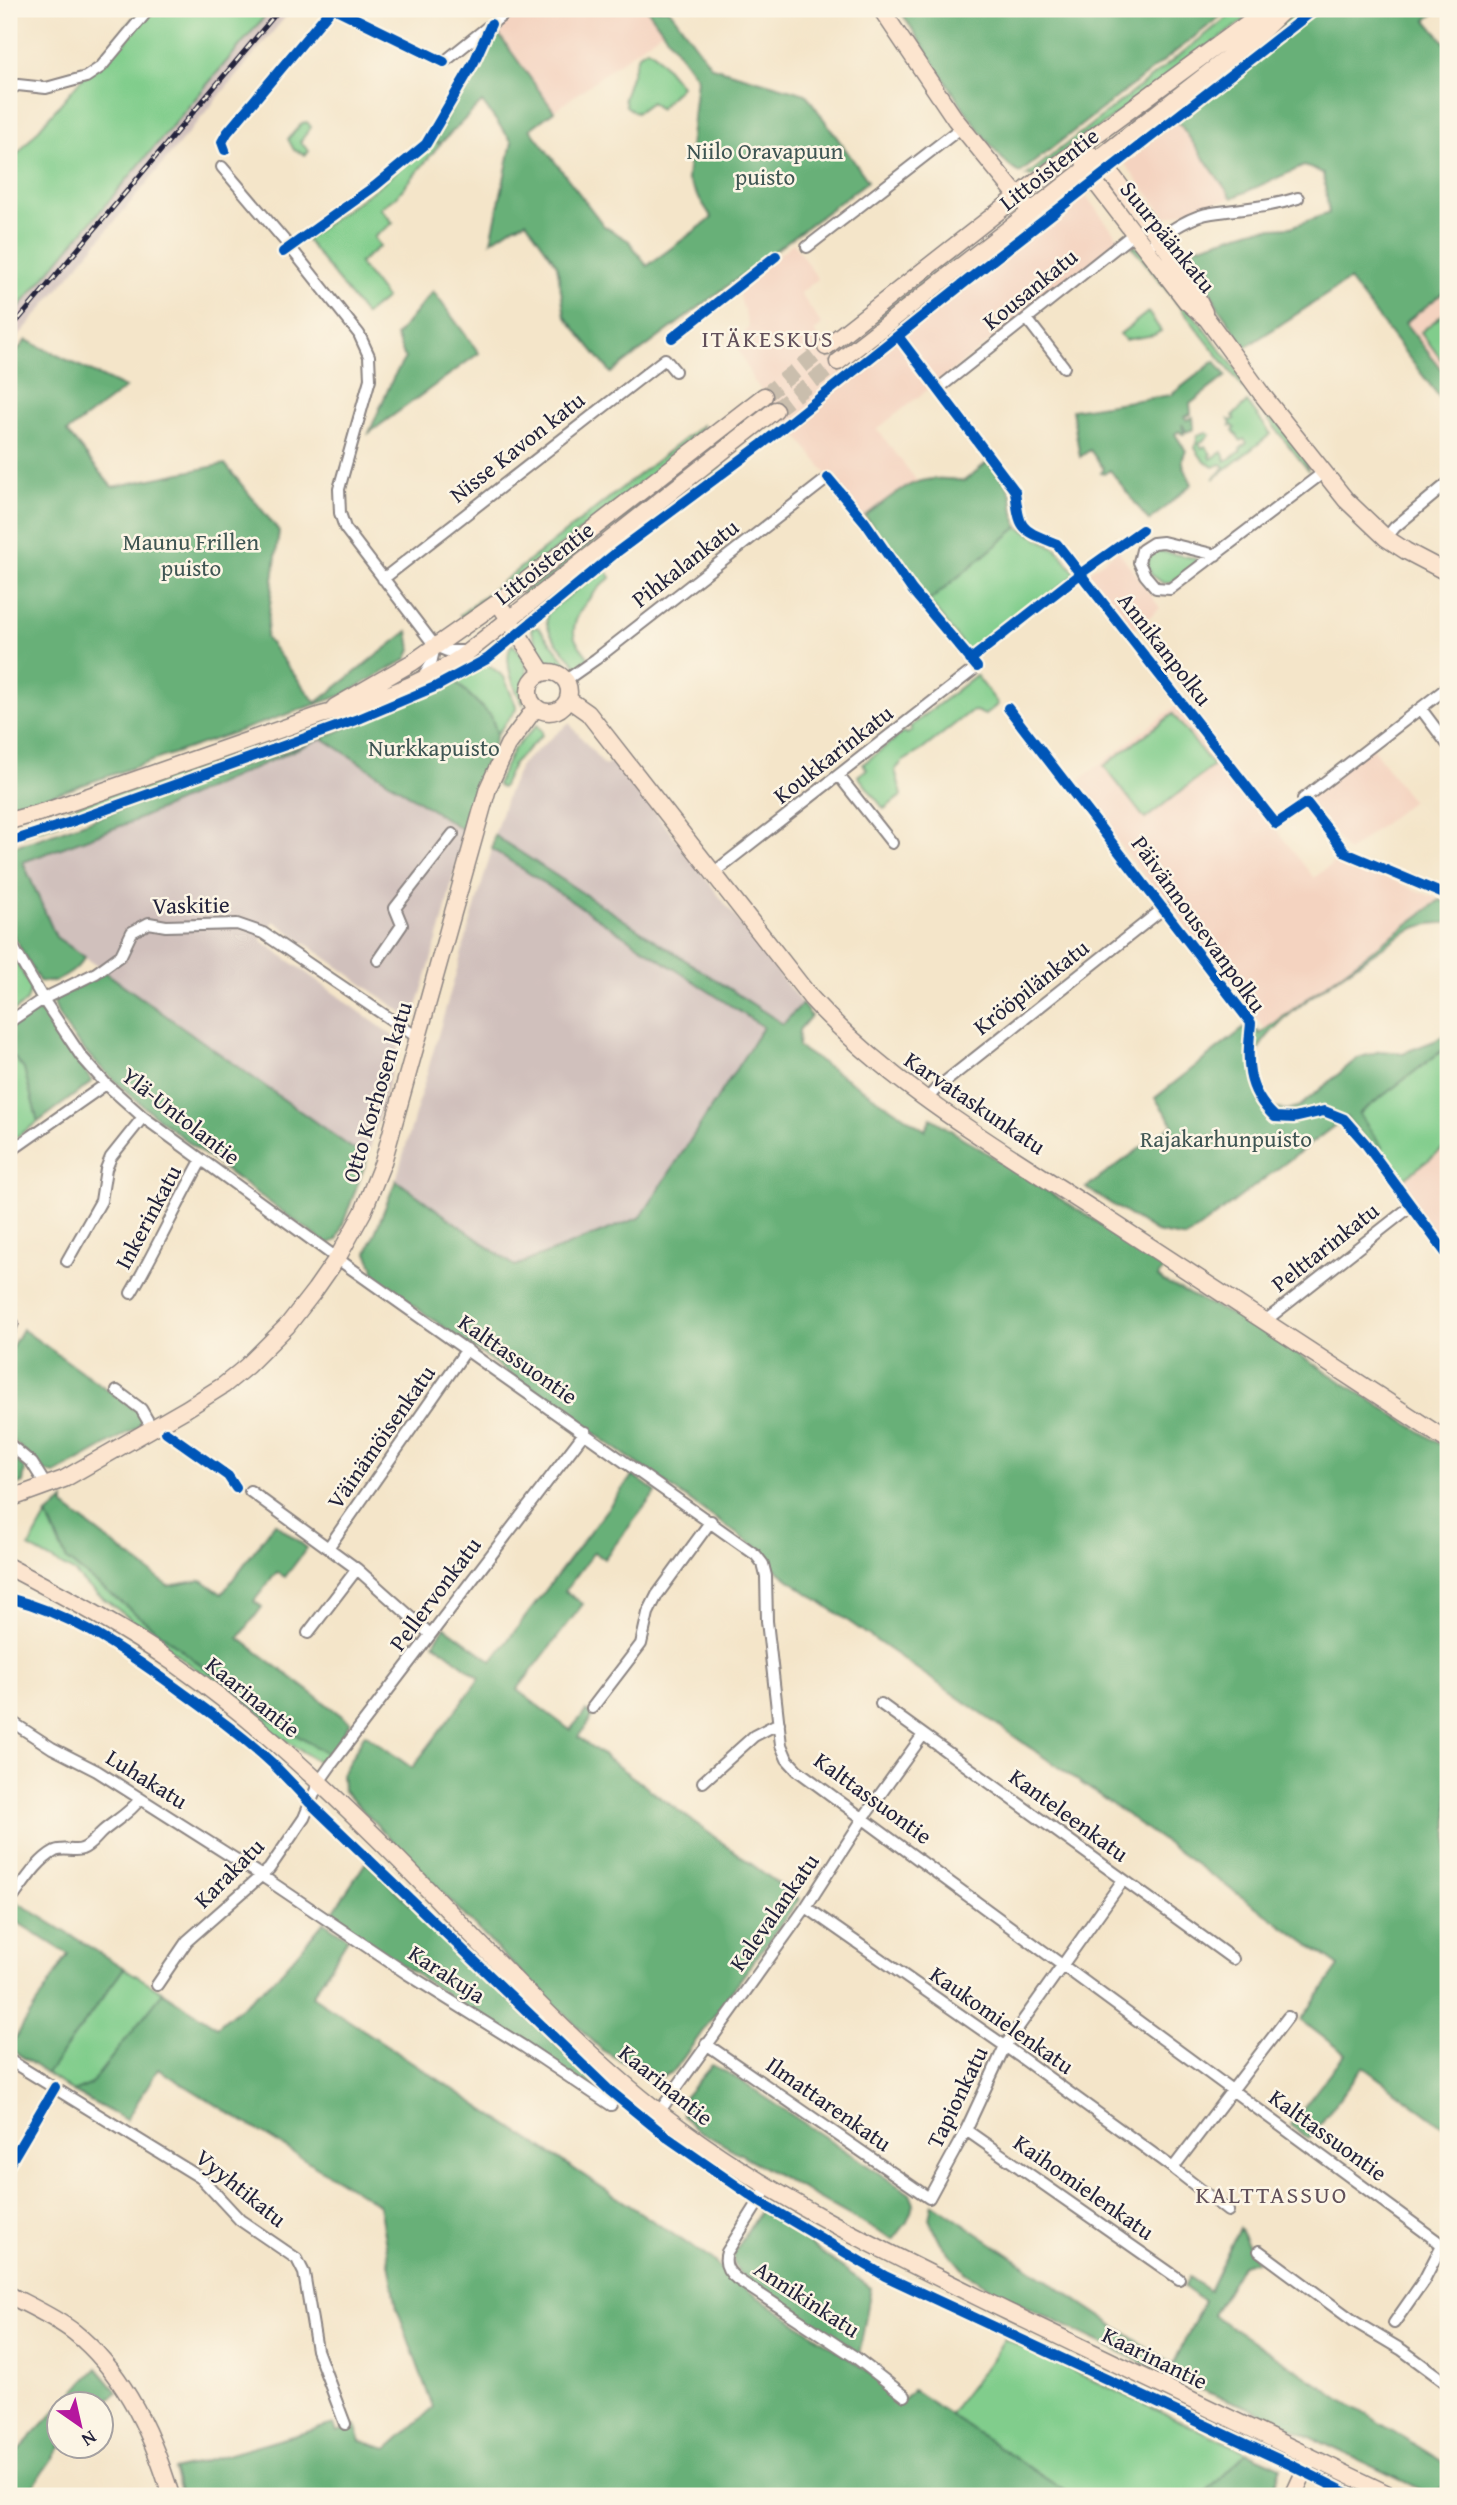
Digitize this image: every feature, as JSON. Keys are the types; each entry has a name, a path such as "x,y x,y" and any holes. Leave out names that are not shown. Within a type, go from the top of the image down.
{"street":[{"path":"9,90 18,85 46,88 86,77 101,67 149,9"},
{"path":"444,62 510,9"},
{"path":"881,9 962,127 1030,212"},
{"name":"Littoistentie","path":"826,347 1081,148 1241,28 1273,9"},
{"name":"Littoistentie","path":"838,362 1262,31 1285,9"},
{"path":"807,247 962,127"},
{"name":"Suurpäänkatu","path":"1081,148 1152,243 1198,298 1207,320 1361,516 1386,538 1448,573"},
{"path":"222,167 320,284 359,334 367,349 370,379 340,481 338,505 342,521 349,534 435,646 447,651 469,651"},
{"path":"1152,243 1171,230 1210,213 1251,210 1298,198"},
{"name":"Kousankatu","path":"939,388 1141,228"},
{"path":"1027,319 1064,366"},
{"name":"Nisse Kavon katu","path":"383,579 665,359 675,371"},
{"name":"Littoistentie","path":"321,715 381,681 497,603 764,396"},
{"name":"Littoistentie","path":"9,821 49,810 321,715 354,707 448,666 775,411"},
{"path":"1216,555 1157,542 1142,550 1139,562 1151,584 1163,590 1175,586 1216,555 1324,472"},
{"name":"Pihkalankatu","path":"566,680 828,478"},
{"path":"1386,538 1395,527 1448,483"},
{"path":"497,603 543,673"},
{"path":"422,679 431,664 435,646"},
{"name":"Koukkarinkatu","path":"713,873 977,667"},
{"path":"543,673 555,673 566,680 568,699 560,709 542,710 536,707 530,697 530,685 543,673"},
{"path":"1303,799 1448,687"},
{"name":"Karvataskunkatu","path":"568,699 589,713 794,977 833,1021 882,1066 926,1100 1448,1441"},
{"name":"Otto Korhosen katu","path":"9,1499 47,1487 224,1385 286,1326 338,1257 363,1212 383,1162 488,788 508,745 536,707"},
{"path":"1421,709 1448,745"},
{"path":"839,776 891,843"},
{"path":"378,960 402,925 395,908 453,834"},
{"name":"Krööpilänkatu","path":"926,1100 1164,908"},
{"name":"Vaskitie","path":"9,1022 43,999 96,973 121,956 132,932 149,923 166,926 237,924 262,933 417,1037"},
{"name":"Ylä-Untolantie","path":"9,940 43,999 81,1056 106,1084 143,1117 201,1161 338,1257"},
{"path":"9,1152 106,1084"},
{"path":"67,1261 101,1200 106,1169 111,1157 143,1117"},
{"name":"Inkerinkatu","path":"131,1293 163,1238 201,1161"},
{"name":"Pelttarinkatu","path":"1265,1321 1410,1207"},
{"name":"Kalttassuontie","path":"338,1257 756,1555 763,1564 782,1745 787,1759 797,1770 1445,2247"},
{"name":"Väinämöisenkatu","path":"328,1548 467,1349"},
{"path":"117,1391 141,1409 152,1428"},
{"name":"Pellervonkatu","path":"319,1782 584,1432"},
{"path":"9,1444 32,1463 47,1487"},
{"path":"250,1492 357,1569 430,1634"},
{"path":"592,1708 641,1644 648,1613 657,1595 711,1521"},
{"name":"Kaarinantie","path":"9,1567 86,1608 177,1666 224,1701 319,1782 527,1992 602,2063 660,2112 718,2155 768,2187 925,2271 1392,2496"},
{"path":"308,1633 357,1569"},
{"name":"Kanteleenkatu","path":"881,1704 1233,1959"},
{"name":"Luhakatu","path":"9,1720 262,1876"},
{"path":"703,1782 754,1736 779,1723"},
{"name":"Kalevalankatu","path":"660,2112 806,1907 864,1817 923,1735"},
{"name":"Karakatu","path":"156,1985 187,1941 262,1876 275,1861 304,1818 319,1782"},
{"path":"14,1896 52,1853 87,1847 131,1811 140,1799"},
{"name":"Karakuja","path":"262,1876 406,1973 611,2105"},
{"name":"Tapionkatu","path":"929,2198 966,2130 1005,2046 1123,1880"},
{"name":"Kaukomielenkatu","path":"806,1907 1005,2046 1228,2211"},
{"path":"1173,2168 1288,2017"},
{"name":"Ilmattarenkatu","path":"706,2044 929,2198"},
{"name":"Vyyhtikatu","path":"9,2060 201,2178 240,2221 297,2259 304,2273 317,2350 345,2424"},
{"name":"Kaihomielenkatu","path":"966,2130 1179,2279"},
{"name":"Annikinkatu","path":"768,2187 727,2252 728,2270 737,2279 855,2357 905,2396"},
{"path":"1394,2323 1445,2247"},
{"path":"1259,2251 1355,2322 1402,2350 1448,2384"},
{"path":"9,2295 72,2331 107,2364 121,2382 142,2422 171,2496"},
{"path":"1293,2496 1311,2456"}],"shaded area":[{"path":"272,9 292,9 9,348 9,319"},
{"path":"519,9 647,9 662,31 554,111 497,32"},
{"path":"1177,120 1232,198 1166,217 1125,164"},
{"path":"1081,195 1085,195 1120,240 877,429 917,481 865,515 865,522 753,380 737,347 749,326 737,289 793,243 818,279 800,293 822,325 814,332 849,378"},
{"path":"1441,294 1448,304 1448,378 1405,323"},
{"path":"1118,550 1160,608 1131,632 1087,573"},
{"path":"1178,704 1314,878 1339,858 1440,900 1265,1029 1073,785"},
{"path":"569,723 605,766 615,760 802,1004 784,1024 494,835 521,764"},
{"path":"322,738 464,831 442,924 413,1020 274,921 261,940 400,1041 367,1159 56,937 22,862 134,821"},
{"path":"1371,746 1412,801 1348,852 1303,799"},
{"path":"492,849 764,1027 641,1217 515,1266 396,1180"},
{"path":"1448,1145 1448,1245 1446,1246 1398,1183"}],"green space":[{"path":"141,9 271,9 9,319 9,164"},
{"name":"Niilo Oravapuun puisto","path":"647,9 669,9 712,67 806,94 868,181 611,373 565,316 557,265 526,221 491,241 512,142 482,102 441,143 432,142 478,59 497,32 554,111 530,129 604,226 629,241 647,266 712,218 687,179 697,78"},
{"path":"899,9 1230,9 1020,173 1008,165 976,125"},
{"path":"1238,9 1259,9 1033,176 1026,176"},
{"path":"1300,9 1312,9 1151,134 1149,132 1175,106"},
{"path":"1319,9 1440,9 1426,20 1448,46 1448,289 1405,323 1448,378 1448,408 1349,280 1246,347 1218,307 1191,252 1197,247 1255,229 1291,227 1329,213 1323,173 1304,166 1232,198 1177,120"},
{"path":"647,49 654,53 681,86 659,109 651,102 636,113 626,106 624,98 638,55"},
{"path":"307,122 311,127 300,142 309,151 306,155 294,150 288,139 302,123"},
{"path":"432,142 441,143 397,196 380,208 393,223 374,237 380,246 359,263 386,298 365,315 306,239 376,188"},
{"path":"1008,214 833,357 829,353"},
{"path":"1132,246 1143,250 1307,460 1308,470"},
{"path":"433,291 479,353 369,433 393,378 405,358 396,336"},
{"path":"1447,311 1448,313 1448,369 1421,332"},
{"path":"1148,312 1161,331 1154,335 1125,340 1120,334"},
{"name":"Maunu Frillen puisto","path":"26,340 125,388 67,432 112,487 225,464 279,531 266,638 316,703 408,631 411,649 407,659 343,695 62,792 9,807 9,360"},
{"path":"1215,361 1226,376 1190,404 1191,414 1184,417 1187,420 1193,417 1194,429 1186,432 1182,424 1184,434 1179,431 1175,434 1186,451 1183,463 1192,484 1149,521 1110,470 1101,473 1104,469 1090,450 1080,457 1072,410 1171,395"},
{"path":"768,400 772,405 519,602 523,591"},
{"path":"1247,402 1271,434 1213,479 1225,467 1222,464 1213,467 1203,460 1195,448 1198,435 1207,432 1210,435 1199,444 1202,448 1205,446 1211,459 1222,452 1226,461 1241,451 1247,443 1244,439 1241,441 1232,425 1229,426 1229,420 1235,419 1233,416"},
{"path":"702,425 673,459 464,620 460,615"},
{"path":"988,462 1009,490 1018,527 929,601 865,516 910,485 933,479 964,481"},
{"path":"720,466 722,470 617,548 599,567 596,563 615,544 707,473"},
{"path":"1018,527 1057,549 1076,574 973,654 969,653 929,601"},
{"path":"1159,551 1194,558 1197,562 1171,583 1163,583 1152,575 1147,565 1151,554"},
{"path":"604,568 611,577 585,604 576,621 575,638 588,657 588,660 578,667 551,634 548,612"},
{"path":"531,628 539,628 573,670 557,668 545,658 533,635"},
{"name":"Nurkkapuisto","path":"512,644 526,664 527,680 523,704 509,666 509,650"},
{"path":"480,652 483,658 456,674 359,716 9,839 9,834 28,829 52,815"},
{"name":"Nurkkapuisto","path":"486,663 504,677 517,708 497,734 491,716 455,681"},
{"path":"976,675 998,704 985,715 976,711 970,712 922,750 902,762 895,770 902,795 884,809 858,776 867,769 863,764 904,732 907,734 912,730 910,727"},
{"name":"Nurkkapuisto","path":"455,681 491,716 497,734 466,832 322,738"},
{"path":"1173,714 1213,766 1145,819 1104,766"},
{"path":"537,725 542,735 513,764 502,788 498,786 513,750"},
{"path":"322,738 134,821 23,862 56,937 85,957 76,968 59,980 39,981 9,928 9,847"},
{"path":"494,835 783,1024 802,1004 811,1016 799,1030 798,1047 925,1130 931,1118 1166,1265 1158,1277 1164,1282 1233,1316 1235,1314 1448,1449 1448,2130 1363,2067 1309,2139 1290,2125 1345,2054 1301,2020 1339,1966 792,1582 769,1564 757,1548 374,1278 373,1266 367,1253 396,1180 515,1266 641,1217 763,1027 492,849"},
{"name":"Rajakarhunpuisto","path":"1440,900 1448,903 1448,923 1427,924 1408,931 1340,976 1279,1024 1264,1040 1256,1055 1256,1077 1265,1097 1273,1109 1288,1110 1300,1106 1358,1058 1380,1051 1403,1053 1448,1033 1448,1046 1359,1114 1382,1147 1378,1154 1346,1117 1186,1238 1156,1232 1086,1188 1173,1124 1155,1098 1251,1023 1260,1034"},
{"path":"9,948 31,988 27,1001 9,1015"},
{"path":"105,972 367,1159 337,1240 327,1244 218,1165 129,1094 92,1059 66,1027 53,999"},
{"path":"41,1011 48,1014 92,1082 38,1122 24,1069 13,1056 9,1057 9,1029"},
{"path":"1448,1046 1448,1145 1398,1183 1378,1154 1381,1146 1359,1114"},
{"path":"13,1055 24,1069 38,1122 9,1142 9,1057"},
{"path":"22,1329 140,1413 142,1420 138,1427 55,1474 46,1472 9,1437 9,1352"},
{"path":"9,1453 25,1469 23,1483 9,1489"},
{"path":"633,1475 656,1492 604,1559 594,1552 565,1591 583,1604 517,1690 570,1730 586,1711 593,1716 578,1737 799,1899 673,2072 655,2080 602,2050 497,1949 343,1790 342,1774 365,1734 412,1768 480,1678 434,1643 445,1627 492,1661"},
{"path":"64,1500 64,1506 168,1586 202,1580 222,1594 275,1523 307,1548 285,1577 277,1572 254,1601 262,1607 239,1638 350,1722 329,1755 254,1709 67,1560 47,1515"},
{"path":"47,1515 59,1544 69,1560 83,1573 254,1709 329,1755 324,1760 317,1761 274,1733 195,1668 87,1586 75,1573 29,1547"},
{"path":"366,1862 606,2093 600,2094 329,1918"},
{"path":"9,1897 124,1968 47,2074 9,2048 68,1954 9,1917"},
{"path":"324,1922 348,1938 312,1996 712,2260 734,2281 856,2363 904,2399 913,2390 1072,2496 183,2496 174,2470 334,2424 337,2432 355,2426 361,2441 387,2449 433,2408 397,2308 379,2205 158,2069 126,2120 73,2092 90,2085 163,1992 217,2027 279,1975"},
{"path":"124,1968 163,1992 90,2085 73,2092 47,2074"},
{"path":"712,2065 732,2075 910,2194 914,2204 907,2222 893,2240 696,2129 683,2116 682,2100"},
{"path":"932,2203 1173,2365 1204,2301 1184,2287 1189,2277 1209,2291 1239,2228 1257,2261 1242,2265 1213,2315 1448,2465 1448,2481 1437,2492 1426,2492 1247,2407 1196,2388 1005,2297 966,2273 941,2243 929,2219"},
{"path":"761,2210 871,2288 859,2355 739,2273 734,2263 734,2253"},
{"path":"1004,2339 1247,2452 1203,2496 1072,2496 949,2415"},
{"path":"97,2368 115,2390 76,2390"},
{"path":"46,2421 46,2460 51,2460 26,2496 9,2496 9,2454 13,2456"},
{"path":"1247,2452 1281,2467 1270,2496 1203,2496"}],"tunnel":[{"path":"764,396 826,347"},
{"path":"775,410 838,362"}],"railway":[{"path":"9,331 280,9"}],"cycle path":[{"path":"225,150 222,142 227,133 331,9"},
{"path":"336,9 444,62"},
{"path":"9,842 361,718 437,686 487,659 617,552 762,444 1315,9"},
{"path":"283,252 375,186 426,144 474,62 491,24"},
{"path":"672,338 776,256"},
{"name":"Annikanpolku","path":"898,336 1015,491 1018,514 1024,527 1057,544 1276,824 1307,803 1346,853 1448,896"},
{"path":"828,478 865,522 912,590 977,667"},
{"path":"970,660 1080,574 1142,530"},
{"name":"Päivännousevanpolku","path":"1008,708 1251,1023 1250,1074 1265,1107 1275,1117 1294,1118 1324,1111 1344,1119 1365,1143 1448,1256"},
{"path":"166,1432 228,1476 236,1488"},
{"path":"9,1598 52,1612 109,1642 247,1741 609,2090 668,2138 760,2202 885,2276 1353,2496"},
{"path":"9,2165 55,2087"}],"district":[{"name":"ITÄKESKUS","path":"768,339"},
{"name":"KALTTASSUO","path":"1272,2195"}]}
